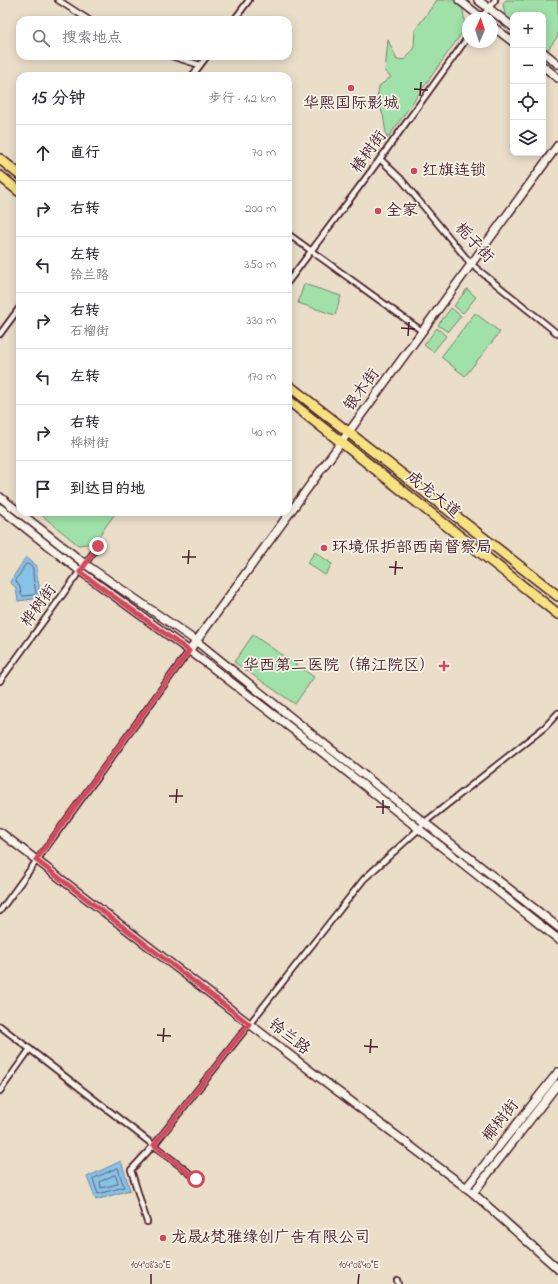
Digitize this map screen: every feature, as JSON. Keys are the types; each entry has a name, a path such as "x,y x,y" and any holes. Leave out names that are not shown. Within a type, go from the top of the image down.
{"highway":[{"path":"0,159 16,172"},
{"path":"0,176 16,189"},
{"name":"成龙大道","path":"292,388 558,596"},
{"name":"成龙大道","path":"292,403 558,614"}],"street":[{"path":"58,0 84,16"},
{"path":"237,16 249,0"},
{"path":"459,0 474,12"},
{"path":"478,0 510,25"},
{"path":"486,12 494,0"},
{"path":"498,31 510,40"},
{"name":"椿树街","path":"292,277 380,159 462,45"},
{"path":"546,54 558,64"},
{"path":"184,60 200,65"},
{"path":"195,72 204,60"},
{"path":"546,68 558,78"},
{"name":"银木街","path":"292,510 558,145"},
{"name":"栀子街","path":"380,159 401,179 471,264 558,334"},
{"path":"292,237 422,331"},
{"path":"0,334 16,312"},
{"path":"0,498 16,510"},
{"path":"0,508 80,572 189,651 309,742 558,939"},
{"path":"23,516 85,564 196,642 558,927"},
{"name":"银木街","path":"189,651 288,516"},
{"name":"桦树街","path":"0,681 98,546"},
{"path":"0,911 189,651"},
{"path":"147,1222 131,1170 154,1145 364,879 425,822 545,727 558,713"},
{"name":"铃兰路","path":"0,832 249,1024 473,1193 558,1269"},
{"path":"0,1026 196,1179"},
{"path":"0,1091 30,1049"},
{"name":"椰树街","path":"466,1188 558,1072"},
{"name":"椰树街","path":"473,1193 558,1084"}],"green space":[{"path":"437,0 455,0 462,6 462,33 387,139 383,115 377,99 379,86 391,77 385,72 388,40 397,60 406,59 414,47 415,30"},
{"path":"506,0 558,0 558,36 546,52 546,12 510,12 510,22 506,19 503,4"},
{"path":"304,284 341,296 335,315 298,303"},
{"path":"467,289 476,297 463,313 454,306"},
{"path":"451,308 461,316 448,332 438,325"},
{"path":"475,313 500,332 465,376 441,357"},
{"path":"437,328 446,336 433,352 424,345"},
{"path":"43,516 113,516 94,543 78,545"},
{"path":"315,552 332,564 325,575 307,563"},
{"path":"253,635 314,677 295,704 234,662"}],"water":[{"path":"26,557 37,566 41,598 18,601 16,588 10,582"},
{"path":"121,1161 130,1190 96,1200 87,1177"}],"place":[{"name":"华熙国际影城","path":"351,88"},
{"name":"红旗连锁","path":"414,171"},
{"name":"全家","path":"378,211"},
{"name":"环境保护部西南督察局","path":"324,548"},
{"name":"华西第二医院（锦江院区）","path":"444,666"},
{"name":"龙晟&梵雅缘创广告有限公司","path":"163,1238"}],"route":[{"path":"98,546 80,572 189,651 36,860 249,1024 154,1145 196,1179"}]}
